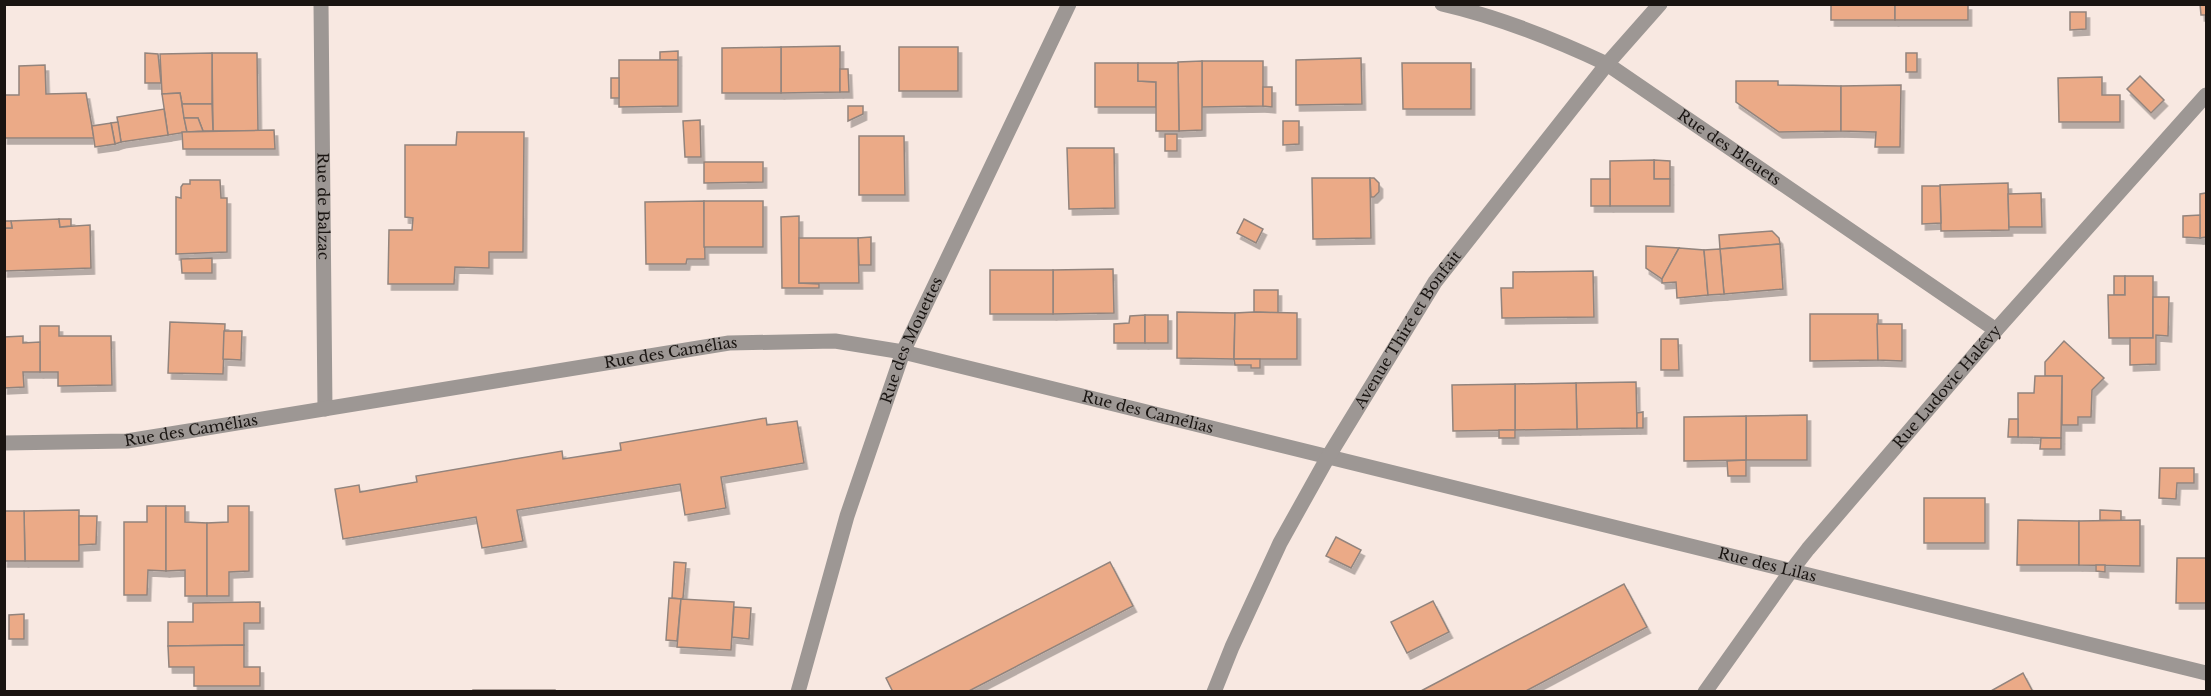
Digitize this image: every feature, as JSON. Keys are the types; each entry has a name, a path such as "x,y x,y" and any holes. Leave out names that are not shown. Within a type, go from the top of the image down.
{"street":[{"name":"Rue de Balzac","path":"321,4 325,409"},
{"name":"Rue des Mouettes","path":"798,692 847,516 903,352 1070,4"},
{"name":"Rue des Bleuets","path":"1442,4 1476,12 1571,47 1607,64 1996,330"},
{"name":"Avenue Thiré et Bonfait","path":"1214,692 1280,543 1328,457 1435,282 1607,64 1660,4"},
{"name":"Rue Ludovic Halévy","path":"1705,692 1791,571 1996,330 2206,95"},
{"name":"Rue des Camélias","path":"4,442 127,441 729,343 835,341 903,352 1328,457"},
{"name":"Rue des Lilas","path":"1328,457 2206,673"}],"building":[{"path":"1831,4 1895,4 1895,20 1831,20"},
{"path":"1895,4 1968,4 1968,20 1895,20"},
{"path":"2200,4 2206,4 2206,15 2201,15"},
{"path":"2070,12 2086,12 2086,29 2070,30"},
{"path":"840,46 840,92 781,93 781,47"},
{"path":"781,47 781,93 722,93 722,48"},
{"path":"899,47 958,47 958,91 899,91"},
{"path":"678,51 678,60 660,60 660,52"},
{"path":"145,53 158,54 161,83 145,83"},
{"path":"212,53 257,53 258,131 213,131"},
{"path":"212,53 212,104 182,104 180,93 162,94 160,54"},
{"path":"1906,53 1917,53 1917,72 1906,72"},
{"path":"1361,58 1362,104 1296,105 1296,60"},
{"path":"619,60 678,60 678,106 619,107"},
{"path":"1202,61 1263,61 1263,106 1202,107"},
{"path":"1202,61 1202,130 1179,131 1178,62"},
{"path":"1095,63 1138,63 1138,81 1156,82 1156,107 1095,107"},
{"path":"1138,63 1178,63 1179,131 1156,131 1156,82 1138,81"},
{"path":"1402,63 1471,63 1471,109 1403,109"},
{"path":"45,65 46,94 86,93 94,138 4,138 4,95 19,95 19,66"},
{"path":"840,69 848,69 849,92 840,92"},
{"path":"2140,76 2164,100 2151,113 2127,89"},
{"path":"2102,77 2102,95 2120,95 2120,122 2059,122 2058,78"},
{"path":"611,78 619,78 619,98 611,98"},
{"path":"1736,81 1778,81 1778,85 1841,86 1841,131 1779,132 1736,102"},
{"path":"1901,85 1900,147 1875,147 1876,132 1841,131 1841,86"},
{"path":"1263,87 1272,87 1272,107 1263,106"},
{"path":"180,93 187,132 168,135 162,94"},
{"path":"182,104 212,104 213,131 203,131 198,118 184,118"},
{"path":"848,106 863,106 863,114 848,121"},
{"path":"164,109 168,135 121,142 117,117"},
{"path":"184,118 198,118 203,131 187,132"},
{"path":"700,120 701,157 685,157 683,121"},
{"path":"1283,121 1299,121 1299,144 1283,145"},
{"path":"118,122 121,142 115,144 111,123"},
{"path":"111,123 115,144 95,147 92,126"},
{"path":"274,130 275,149 183,149 182,132"},
{"path":"457,132 524,132 523,252 489,252 489,268 455,267 454,284 388,284 389,230 412,230 413,218 405,217 405,145 456,145"},
{"path":"1165,134 1177,134 1177,151 1165,151"},
{"path":"859,136 904,136 905,195 859,195"},
{"path":"1067,148 1114,148 1115,208 1069,209"},
{"path":"1654,160 1670,161 1670,179 1654,179"},
{"path":"1654,160 1654,179 1670,179 1670,206 1610,206 1610,161"},
{"path":"704,162 763,162 763,182 704,183"},
{"path":"1312,178 1370,178 1371,238 1313,239"},
{"path":"1370,178 1374,178 1379,183 1379,192 1374,197 1371,197"},
{"path":"1591,179 1610,179 1610,206 1591,206"},
{"path":"190,180 220,180 221,198 227,198 227,252 176,254 176,197 181,198 181,187 183,184 190,184"},
{"path":"2008,183 2009,230 1941,231 1940,185"},
{"path":"1922,186 1940,186 1941,223 1922,224"},
{"path":"2041,193 2042,227 2009,227 2008,194"},
{"path":"2206,193 2206,237 2200,238 2200,194"},
{"path":"704,201 705,259 687,259 686,264 646,264 645,202"},
{"path":"704,201 763,201 763,247 704,247"},
{"path":"2200,215 2200,238 2183,237 2183,216"},
{"path":"799,216 799,283 819,284 819,288 782,288 781,217"},
{"path":"59,219 60,227 90,225 91,268 4,271 4,228 12,228 11,221"},
{"path":"59,219 71,219 71,226 60,227"},
{"path":"1244,219 1263,229 1256,243 1237,233"},
{"path":"4,221 11,221 12,228 4,228"},
{"path":"1772,231 1779,238 1780,244 1720,249 1719,235"},
{"path":"871,237 871,265 859,265 858,238"},
{"path":"799,238 858,238 859,283 799,283"},
{"path":"1780,244 1783,289 1724,294 1720,249"},
{"path":"1646,246 1679,248 1662,279 1646,268"},
{"path":"1679,248 1704,250 1708,295 1677,298 1676,282 1662,283"},
{"path":"1720,249 1724,294 1708,295 1704,250"},
{"path":"212,258 212,273 182,273 181,259"},
{"path":"1113,269 1114,313 1053,314 1053,270"},
{"path":"990,270 1053,270 1053,314 990,314"},
{"path":"1593,271 1594,317 1502,318 1501,288 1513,288 1513,272"},
{"path":"2114,276 2125,276 2125,295 2114,295"},
{"path":"2125,276 2153,276 2153,338 2109,338 2108,295 2125,295"},
{"path":"1254,290 1278,290 1278,313 1254,312"},
{"path":"2153,297 2169,297 2168,336 2156,335 2156,364 2130,365 2130,338 2153,338"},
{"path":"1177,312 1235,313 1234,359 1177,358"},
{"path":"1235,313 1297,313 1297,359 1234,359"},
{"path":"1810,314 1878,314 1878,360 1810,361"},
{"path":"1145,315 1145,343 1114,343 1114,324 1129,323 1130,316"},
{"path":"1145,315 1168,315 1168,343 1145,343"},
{"path":"170,322 225,324 223,374 168,373"},
{"path":"1877,324 1902,324 1902,361 1878,360"},
{"path":"40,326 59,326 59,336 111,336 112,385 58,386 58,372 40,372"},
{"path":"224,331 242,331 241,360 223,359"},
{"path":"23,336 23,343 40,342 40,372 23,372 24,387 4,388 4,337"},
{"path":"1661,339 1678,339 1679,370 1661,370"},
{"path":"2064,341 2104,378 2092,390 2091,417 2078,417 2078,425 2062,425 2062,376 2045,376 2045,362"},
{"path":"1234,359 1260,359 1260,368 1251,368 1251,365 1235,365"},
{"path":"2035,376 2062,376 2061,438 2018,437 2018,393 2034,393"},
{"path":"1636,382 1637,428 1577,429 1576,383"},
{"path":"1576,383 1577,429 1515,430 1515,384"},
{"path":"1515,384 1515,430 1453,431 1452,385"},
{"path":"1643,412 1643,428 1637,428 1637,413"},
{"path":"1807,415 1807,460 1746,460 1746,416"},
{"path":"1746,416 1746,460 1684,461 1684,417"},
{"path":"766,418 767,425 797,421 804,463 721,477 726,508 685,515 680,484 517,510 523,541 482,548 476,517 343,539 335,489 359,485 360,492 417,482 416,476 562,451 563,459 621,450 620,443"},
{"path":"2009,419 2018,419 2018,437 2008,437"},
{"path":"1499,430 1515,430 1515,438 1499,438"},
{"path":"2041,438 2061,438 2061,449 2040,449"},
{"path":"1746,460 1746,476 1728,476 1727,461"},
{"path":"2160,468 2194,468 2194,483 2177,483 2176,499 2159,498"},
{"path":"1924,498 1985,498 1985,543 1924,543"},
{"path":"147,506 166,506 166,571 148,570 147,595 124,595 124,522 147,522"},
{"path":"166,506 185,506 185,522 207,523 207,596 185,596 185,570 166,571"},
{"path":"228,506 249,506 249,571 229,572 229,596 207,596 207,523 228,522"},
{"path":"79,510 79,561 25,561 24,511"},
{"path":"2100,510 2121,511 2121,521 2100,520"},
{"path":"4,511 24,511 25,561 4,561"},
{"path":"79,516 97,516 96,544 79,545"},
{"path":"2018,520 2079,521 2079,565 2017,565"},
{"path":"2140,520 2140,566 2079,565 2079,521"},
{"path":"1336,537 1361,550 1351,568 1326,556"},
{"path":"2177,558 2206,558 2206,603 2176,603"},
{"path":"674,562 686,563 683,598 681,599 672,598"},
{"path":"1110,562 1133,606 967,692 893,692 886,678"},
{"path":"2096,565 2105,565 2105,572 2096,571"},
{"path":"1624,584 1647,627 1524,692 1419,692"},
{"path":"669,598 681,599 677,641 666,640"},
{"path":"681,599 734,602 731,650 677,647"},
{"path":"1433,601 1449,632 1407,653 1391,622"},
{"path":"260,602 260,623 244,623 244,645 168,646 168,622 193,622 193,603"},
{"path":"734,607 751,608 749,639 732,637"},
{"path":"24,614 24,639 9,639 9,615"},
{"path":"244,645 244,667 260,667 260,686 194,686 194,667 169,667 168,646"},
{"path":"2023,673 2033,692 1989,692"},
{"path":"473,690 555,690 555,692 473,692"},
{"path":"439,691 439,692 356,692"}]}
